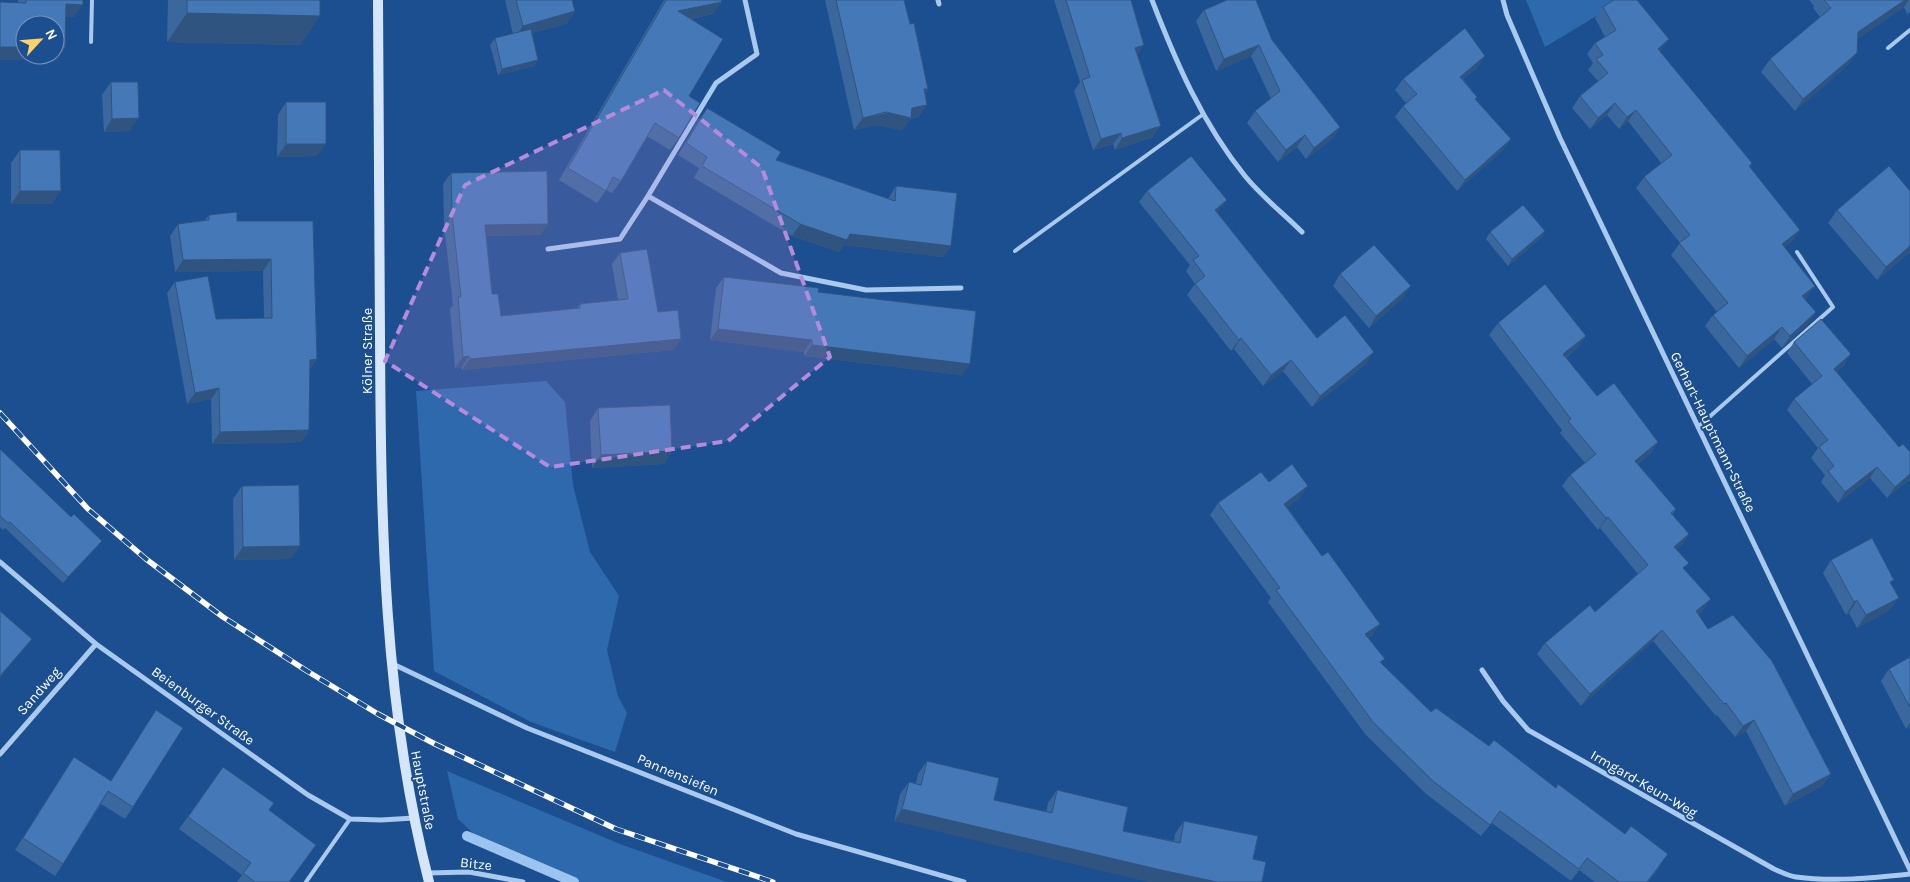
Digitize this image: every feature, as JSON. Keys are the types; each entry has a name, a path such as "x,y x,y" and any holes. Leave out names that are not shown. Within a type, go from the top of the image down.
{"main road":[{"name":"Kölner Straße","path":"378,0 381,490 395,702"},
{"name":"Hauptstraße","path":"395,702 403,762 428,877"}],"street":[{"path":"548,249 620,239 716,84 757,54 745,0"},
{"path":"1152,0 1181,72 1202,115 1245,176 1302,232"},
{"name":"Gerhart-Hauptmann-Straße","path":"1503,0 1507,15 1560,138 1910,870"},
{"path":"648,196 781,273 866,290 960,288"},
{"name":"Beienburger Straße","path":"0,562 96,644 308,795 350,819 414,818"},
{"name":"Sandweg","path":"0,754 96,644"},
{"name":"Pannensiefen","path":"392,663 527,728 612,760 751,817 796,834 964,882"},
{"name":"Irmgard-Keun-Weg","path":"1482,670 1503,701 1528,730 1774,869 1795,877 1852,881"},
{"name":"Bitze","path":"428,877 469,872 523,882"},
{"path":"1852,881 1910,874"}],"lane":[{"path":"92,0 92,42"},
{"path":"1888,48 1910,30"},
{"path":"1015,252 1202,115"},
{"path":"1698,427 1833,307 1796,252"},
{"path":"306,882 350,819"}],"highlighted area":[{"path":"664,90 762,168 830,357 728,441 550,467 385,361 465,185"}],"shaded area":[{"path":"1526,0 1623,0 1545,47"},
{"path":"546,381 565,402 573,485 590,552 619,596 607,650 618,696 627,713 615,752 531,722 434,671 416,391"},
{"path":"447,771 620,844 727,882 568,882 512,859 514,852 475,835 458,819"}],"building":[{"path":"26,0 83,0 83,5 66,4 65,48 65,15 15,15 15,47 0,47 0,2 26,3"},
{"path":"187,0 320,0 320,16 187,13"},
{"path":"516,0 572,0 575,11 523,26"},
{"path":"666,0 721,0 722,2 678,11 723,39 689,96 700,103 679,138 655,123 621,181 613,177 606,191 568,168"},
{"path":"836,0 904,0 910,24 914,23 928,89 924,89 927,105 912,108 911,118 886,112 863,118"},
{"path":"1066,0 1131,0 1144,45 1135,48 1161,126 1122,138 1121,133 1101,139 1082,80 1090,77"},
{"path":"1227,0 1256,0 1272,40 1340,127 1314,148 1305,135 1286,150 1255,111 1280,91 1259,45 1224,59 1204,10"},
{"path":"1614,0 1637,0 1669,39 1658,49 1752,163 1749,166 1800,230 1782,244 1815,286 1802,296 1816,312 1790,336 1782,327 1747,356 1713,315 1728,303 1679,243 1690,235 1644,177 1672,155 1636,110 1627,117 1615,103 1598,118 1580,96 1608,73 1596,59 1603,55 1595,43 1616,30 1603,7"},
{"path":"1824,0 1905,0 1858,32 1857,53 1803,99 1770,59 1831,8"},
{"path":"1465,28 1485,56 1460,77 1477,97 1475,99 1511,139 1465,180 1403,106 1417,94 1403,79"},
{"path":"531,29 538,60 502,69 495,38"},
{"path":"111,82 138,82 139,118 112,119"},
{"path":"286,102 326,102 326,144 286,144"},
{"path":"707,108 781,152 776,160 895,201 896,186 957,193 951,246 850,234 847,240 800,224 702,166 707,157 686,143"},
{"path":"20,150 60,150 61,191 20,191"},
{"path":"1191,156 1227,200 1215,210 1317,338 1345,315 1374,352 1320,396 1291,360 1271,375 1241,338 1239,340 1195,284 1205,276 1193,260 1199,256 1147,191"},
{"path":"1889,166 1910,191 1910,246 1886,267 1837,210"},
{"path":"547,171 548,224 485,225 492,294 498,294 501,316 580,308 580,304 628,299 620,253 647,249 658,312 678,310 681,339 470,359 469,356 463,357 458,297 461,297 452,213 451,173"},
{"path":"1523,205 1545,231 1512,259 1490,232"},
{"path":"237,212 237,221 313,221 317,359 310,360 309,430 220,432 219,388 195,393 175,282 208,276 216,319 272,318 271,259 183,260 178,224 209,220 209,215"},
{"path":"1374,245 1411,286 1376,316 1340,274"},
{"path":"724,277 819,288 818,292 976,311 970,364 812,345 812,340 718,329"},
{"path":"1545,284 1586,336 1563,354 1597,396 1614,383 1658,442 1635,461 1676,509 1671,513 1689,534 1674,547 1689,563 1683,568 1711,599 1696,611 1708,629 1733,615 1772,661 1831,774 1793,794 1754,720 1743,726 1726,703 1724,704 1662,630 1590,694 1545,643 1590,605 1595,612 1648,565 1570,475 1596,454 1568,421 1571,419 1498,323"},
{"path":"1821,319 1851,354 1834,369 1899,447 1903,444 1910,452 1910,474 1895,487 1877,467 1845,492 1828,471 1834,466 1819,447 1828,440 1794,399 1822,376 1794,342"},
{"path":"670,405 672,451 601,455 598,408"},
{"path":"0,449 71,517 74,514 102,541 68,577 10,522 8,523 0,516"},
{"path":"1292,464 1308,486 1284,504 1322,556 1328,552 1380,624 1365,634 1385,659 1380,662 1431,712 1436,708 1489,746 1494,740 1556,788 1558,784 1625,834 1631,826 1668,854 1647,882 1619,882 1587,858 1579,869 1500,811 1490,825 1433,781 1373,722 1276,590 1280,588 1218,503 1261,472 1269,482"},
{"path":"299,485 300,546 243,547 242,486"},
{"path":"1872,538 1894,580 1890,582 1899,598 1866,615 1857,600 1854,602 1831,560"},
{"path":"0,611 32,639 0,676"},
{"path":"1910,657 1910,707 1889,669"},
{"path":"156,710 183,728 133,807 108,791 63,864 23,838 74,757 111,781"},
{"path":"927,761 999,778 994,800 1052,813 1057,790 1128,807 1123,831 1180,843 1184,821 1258,836 1253,859 1266,862 1262,882 1217,882 902,809 909,782 921,785"},
{"path":"223,767 274,803 269,810 316,845 289,882 255,882 243,873 251,863 188,817"}],"waterway":[{"path":"467,836 574,882"}],"railway":[{"path":"0,413 88,509 146,559 223,617 307,671 378,714 435,744 616,829 773,882"}]}
